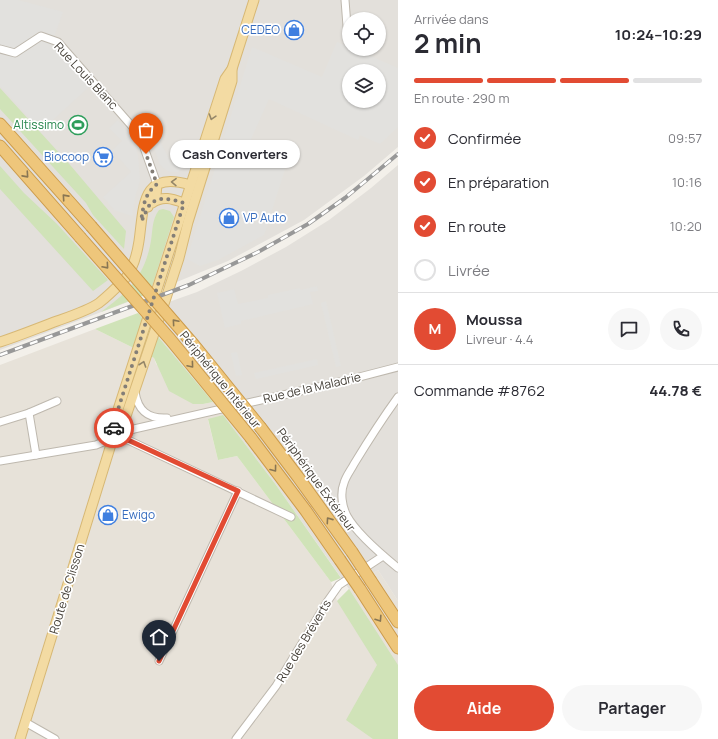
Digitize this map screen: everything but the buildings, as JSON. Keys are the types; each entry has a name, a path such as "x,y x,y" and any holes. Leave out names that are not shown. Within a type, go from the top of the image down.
{"highway":[{"name":"Périphérique Extérieur","path":"0,124 194,345 261,428 303,483 352,552 398,622"},
{"name":"Périphérique Intérieur","path":"0,146 170,339 251,438 340,560 398,648"}],"main road":[{"name":"Route de Clisson","path":"113,438 123,425 173,276 194,185 225,79 232,69 254,0"},
{"path":"0,342 85,310 98,303 128,274 133,265 139,241 144,203 147,196 157,184 181,182 194,185"},
{"path":"141,221 148,209 149,200 156,196 157,184"},
{"name":"Route de Clisson","path":"20,739 113,438 114,422 188,199 194,185"},
{"path":"148,209 156,201 164,198 188,199"},
{"name":"Route de Clisson","path":"173,276 170,268 188,199"}],"street":[{"path":"344,0 345,12"},
{"name":"Rue Louis Blanc","path":"0,48 15,53 41,36 58,42 137,132 157,184"},
{"name":"Rue de la Maladrie","path":"0,462 96,445 128,431 346,381 398,367"},
{"name":"Rue de la Maladrie","path":"134,389 136,399 140,407 149,416 159,419 180,418"},
{"path":"398,397 366,443 344,482 342,494 343,505 353,524 383,556 398,568"},
{"path":"0,422 29,413 57,401"},
{"path":"29,413 36,455"},
{"path":"113,438 128,440 291,517"},
{"path":"159,661 238,491"},
{"name":"Rue des Bréverts","path":"236,739 276,686 339,585 383,556"},
{"path":"25,722 55,739"}],"shaded area":[{"path":"0,0 398,0 398,147 364,176 304,220 228,261 128,302 0,350"},
{"path":"0,0 18,0 63,12 53,40 89,87 41,131 0,86"},
{"path":"337,42 342,44 342,56 370,56 398,68 398,127 380,144 360,135 358,140 269,99 247,148 224,138 252,47 322,77"},
{"path":"118,120 133,138 138,155 140,181 132,216 114,210 103,197 131,172 112,150 122,141 109,128"},
{"path":"158,138 171,162 179,158 189,161 178,172 170,172 163,168 159,163 154,140"},
{"path":"223,143 285,169 264,235 218,260 200,266 187,259"},
{"path":"398,165 398,601 378,570 349,589 276,485 213,402 138,313 197,292 286,247 329,220"},
{"path":"317,286 318,291 310,292 313,304 241,321 241,324 225,328 217,293 234,289 238,304 268,298 268,295"},
{"path":"326,301 341,366 336,367 321,303"},
{"path":"95,329 154,358 156,364 203,404 213,402 223,415 208,420 218,460 237,456 331,582 337,601 349,589 378,570 398,601 398,739 0,739 0,365"},
{"path":"237,352 242,375 236,376 231,353"},
{"path":"317,359 318,365 256,379 254,373"}],"green space":[{"path":"0,88 71,166 126,231 124,249 93,215 86,203 0,109"},
{"path":"0,166 24,193 57,224 108,280 93,291 0,189"},
{"path":"163,209 170,211 174,217 150,293 101,312 119,298 133,284 138,276 147,257 156,214 159,210"},
{"path":"138,313 213,402 193,404 169,391 154,358 95,329"},
{"path":"223,415 276,485 341,578 331,582 237,456 218,460 208,419"},
{"path":"349,589 398,665 398,739 373,739 346,720 377,665 337,601"}],"railway":[{"path":"0,355 189,285 258,252 308,224 345,198 398,154"}],"way so far":[{"path":"114,428 114,422 184,203 168,198 160,199 152,203 141,221 144,203 148,193 157,184 146,154"}],"place":[{"name":"CEDEO","path":"294,30"},
{"name":"Altissimo","path":"78,125"},
{"name":"Cash Converters","path":"146,154"},
{"name":"Biocoop","path":"103,157"},
{"name":"VP Auto","path":"229,218"},
{"name":"Ewigo","path":"108,515"}],"route":[{"path":"114,428 113,438 128,440 238,491 159,661"}]}
